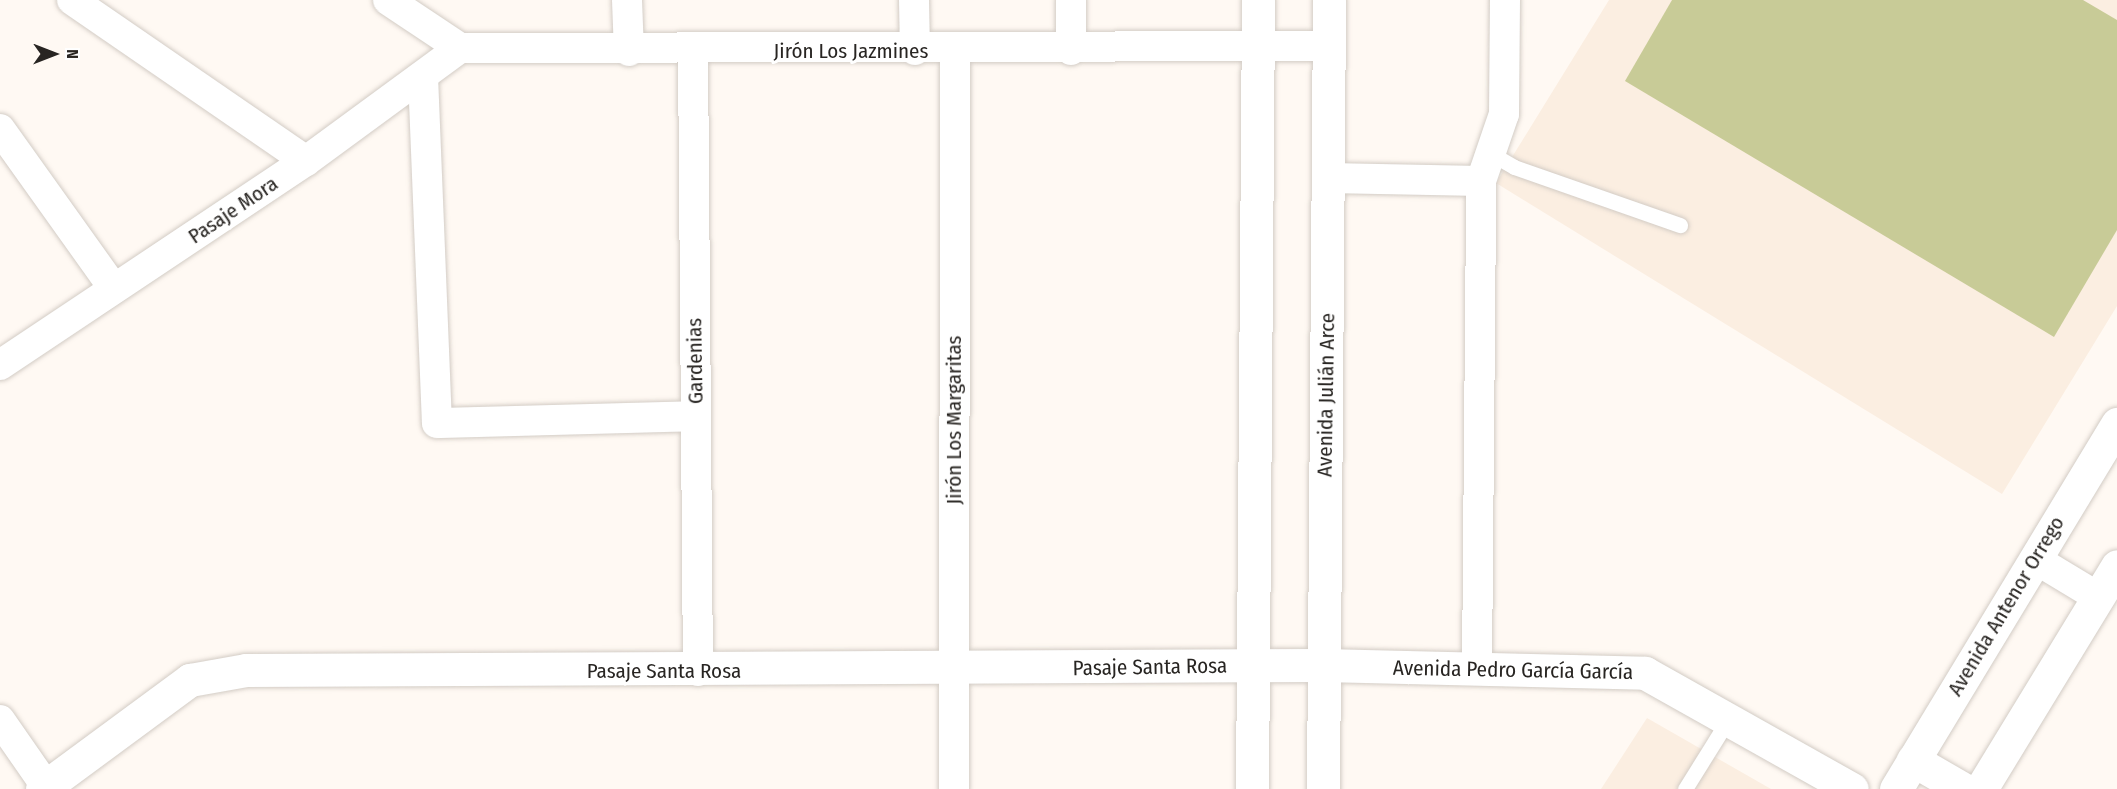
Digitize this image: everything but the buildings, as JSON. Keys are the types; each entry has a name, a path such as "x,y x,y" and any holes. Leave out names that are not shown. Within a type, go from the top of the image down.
{"street":[{"path":"72,0 306,161"},
{"path":"388,0 460,48"},
{"path":"627,0 628,51"},
{"path":"914,0 915,50"},
{"path":"1071,0 1071,50"},
{"path":"1252,789 1258,0"},
{"name":"Avenida Julián Arce","path":"1323,789 1329,0"},
{"path":"1477,669 1486,167 1504,114 1505,0"},
{"name":"Jirón Los Jazmines","path":"460,48 693,52 1258,50 1329,46"},
{"name":"Pasaje Mora","path":"0,365 306,161 460,48"},
{"name":"Jirón Los Margaritas","path":"954,789 955,51"},
{"name":"Gardenias","path":"693,52 698,671"},
{"path":"423,76 436,423 696,417"},
{"path":"0,129 114,289"},
{"path":"1328,178 1486,167"},
{"name":"Avenida Antenor Orrego","path":"1896,789 2117,423"},
{"path":"2035,559 2098,597"},
{"path":"1981,789 2117,566"},
{"name":"Pasaje Santa Rosa","path":"45,788 190,680 246,670 698,671 1323,665"},
{"name":"Avenida Pedro García García","path":"1323,665 1644,673 1852,789"},
{"path":"0,720 45,788"},
{"path":"1913,760 1963,789"}],"lane":[{"path":"1486,167 1514,167 1680,225"},
{"path":"1685,789 1728,720"}],"shaded area":[{"path":"1609,0 2117,0 2117,306 2002,494 1496,183"},
{"path":"1647,718 1771,789 1601,789"}],"green space":[{"path":"1672,0 2083,0 2117,20 2117,230 2054,337 1625,81"}]}
